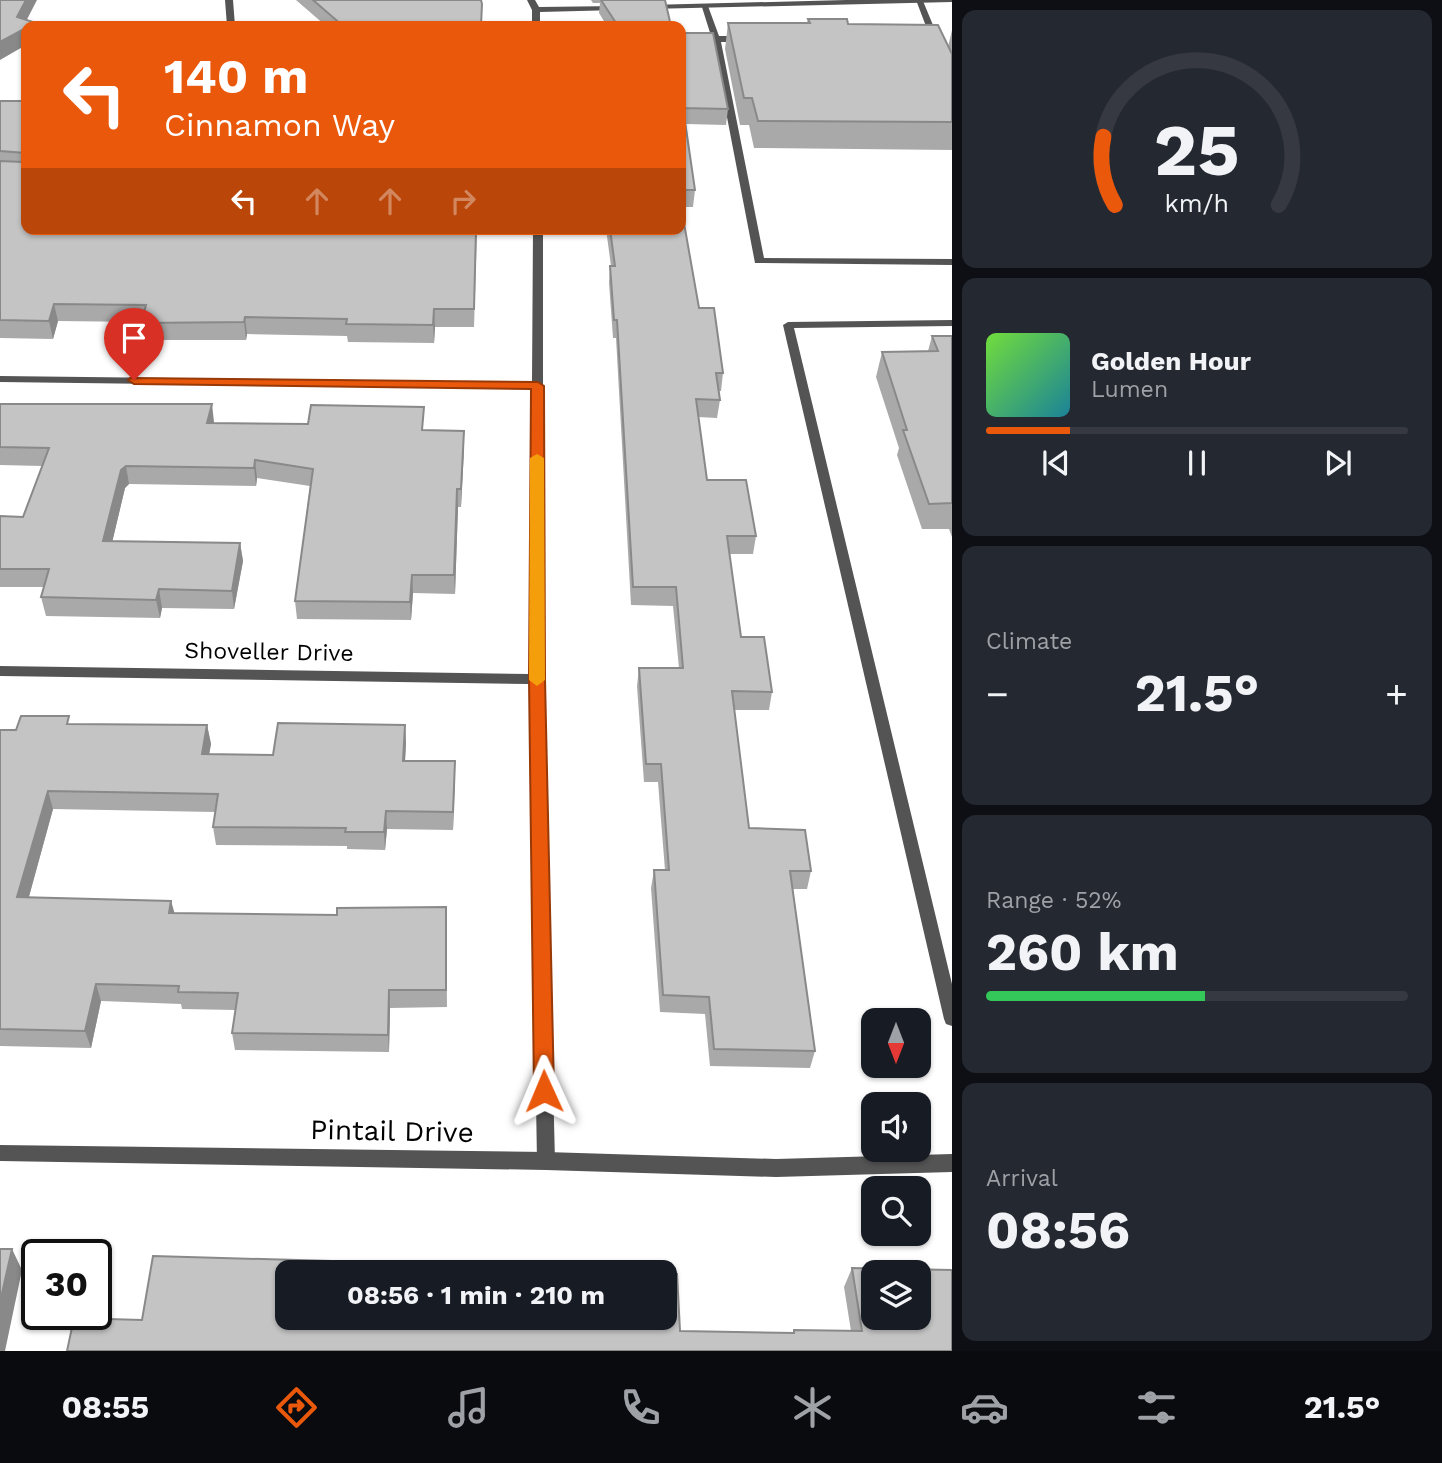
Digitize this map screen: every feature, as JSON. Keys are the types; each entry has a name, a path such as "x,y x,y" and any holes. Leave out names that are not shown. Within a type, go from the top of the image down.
{"street":[{"path":"229,0 233,21"},
{"path":"531,0 536,10 536,21"},
{"path":"640,8 738,2 952,0"},
{"path":"919,1 939,48"},
{"path":"704,6 716,39 759,261 952,262"},
{"path":"536,10 627,8"},
{"path":"921,38 934,38"},
{"path":"716,39 757,39"},
{"path":"538,235 537,679 546,1161"},
{"path":"952,323 788,325 952,1019"},
{"path":"0,379 538,386"},
{"name":"Shoveller Drive","path":"0,671 537,679"},
{"name":"Pintail Drive","path":"0,1153 546,1161 776,1168 952,1163"}],"building":[{"path":"0,0 26,0 17,17 30,21 21,21 21,31 0,42"},
{"path":"313,0 481,0 482,4 481,21 337,21"},
{"path":"601,0 665,0 670,21 615,21"},
{"path":"808,19 847,19 848,24 938,25 952,54 952,122 758,121 752,98 744,98 728,23 810,23"},
{"path":"686,33 713,33 728,109 686,108"},
{"path":"0,101 21,101 21,153 0,151"},
{"path":"686,128 695,190 686,190"},
{"path":"0,161 21,162 21,235 476,235 474,309 434,309 433,325 346,324 347,319 245,317 244,322 141,323 146,305 54,304 49,321 0,320"},
{"path":"686,234 699,308 714,308 723,373 716,373 720,400 696,399 707,480 746,480 756,536 727,536 741,637 764,637 772,692 732,691 749,828 805,830 811,871 790,871 815,1051 714,1049 709,997 663,995 654,870 669,870 661,764 646,764 639,668 683,668 676,587 633,587 617,320 614,320 610,266 615,266 611,235"},
{"path":"932,336 952,336 952,503 929,504 903,430 907,430 882,352 938,351"},
{"path":"0,404 212,404 207,423 308,424 311,405 424,407 422,430 464,431 461,489 457,489 454,575 412,575 410,602 295,601 313,469 255,460 254,468 126,466 121,470 103,541 240,543 232,591 159,589 156,600 41,597 49,569 0,569 0,516 23,517 49,448 0,447"},
{"path":"21,716 69,716 67,724 207,725 202,754 273,755 278,723 405,725 403,761 455,761 453,812 386,811 384,832 345,832 346,828 213,827 218,794 48,791 17,897 171,901 169,913 337,915 337,908 446,907 446,990 389,990 388,1035 232,1033 238,993 178,992 179,986 96,984 85,1031 0,1029 0,730 16,730"},
{"path":"0,1249 12,1249 0,1302"},
{"path":"153,1256 295,1260 275,1260 275,1330 677,1330 677,1274 680,1331 794,1333 794,1330 931,1330 931,1270 952,1270 952,1351 67,1351 71,1330 112,1330 112,1319 142,1320"},
{"path":"852,1268 861,1268 861,1325"}],"slow traffic":[{"path":"537,458 537,680"}],"route":[{"path":"134,380 538,386 537,679 544,1091"}]}
